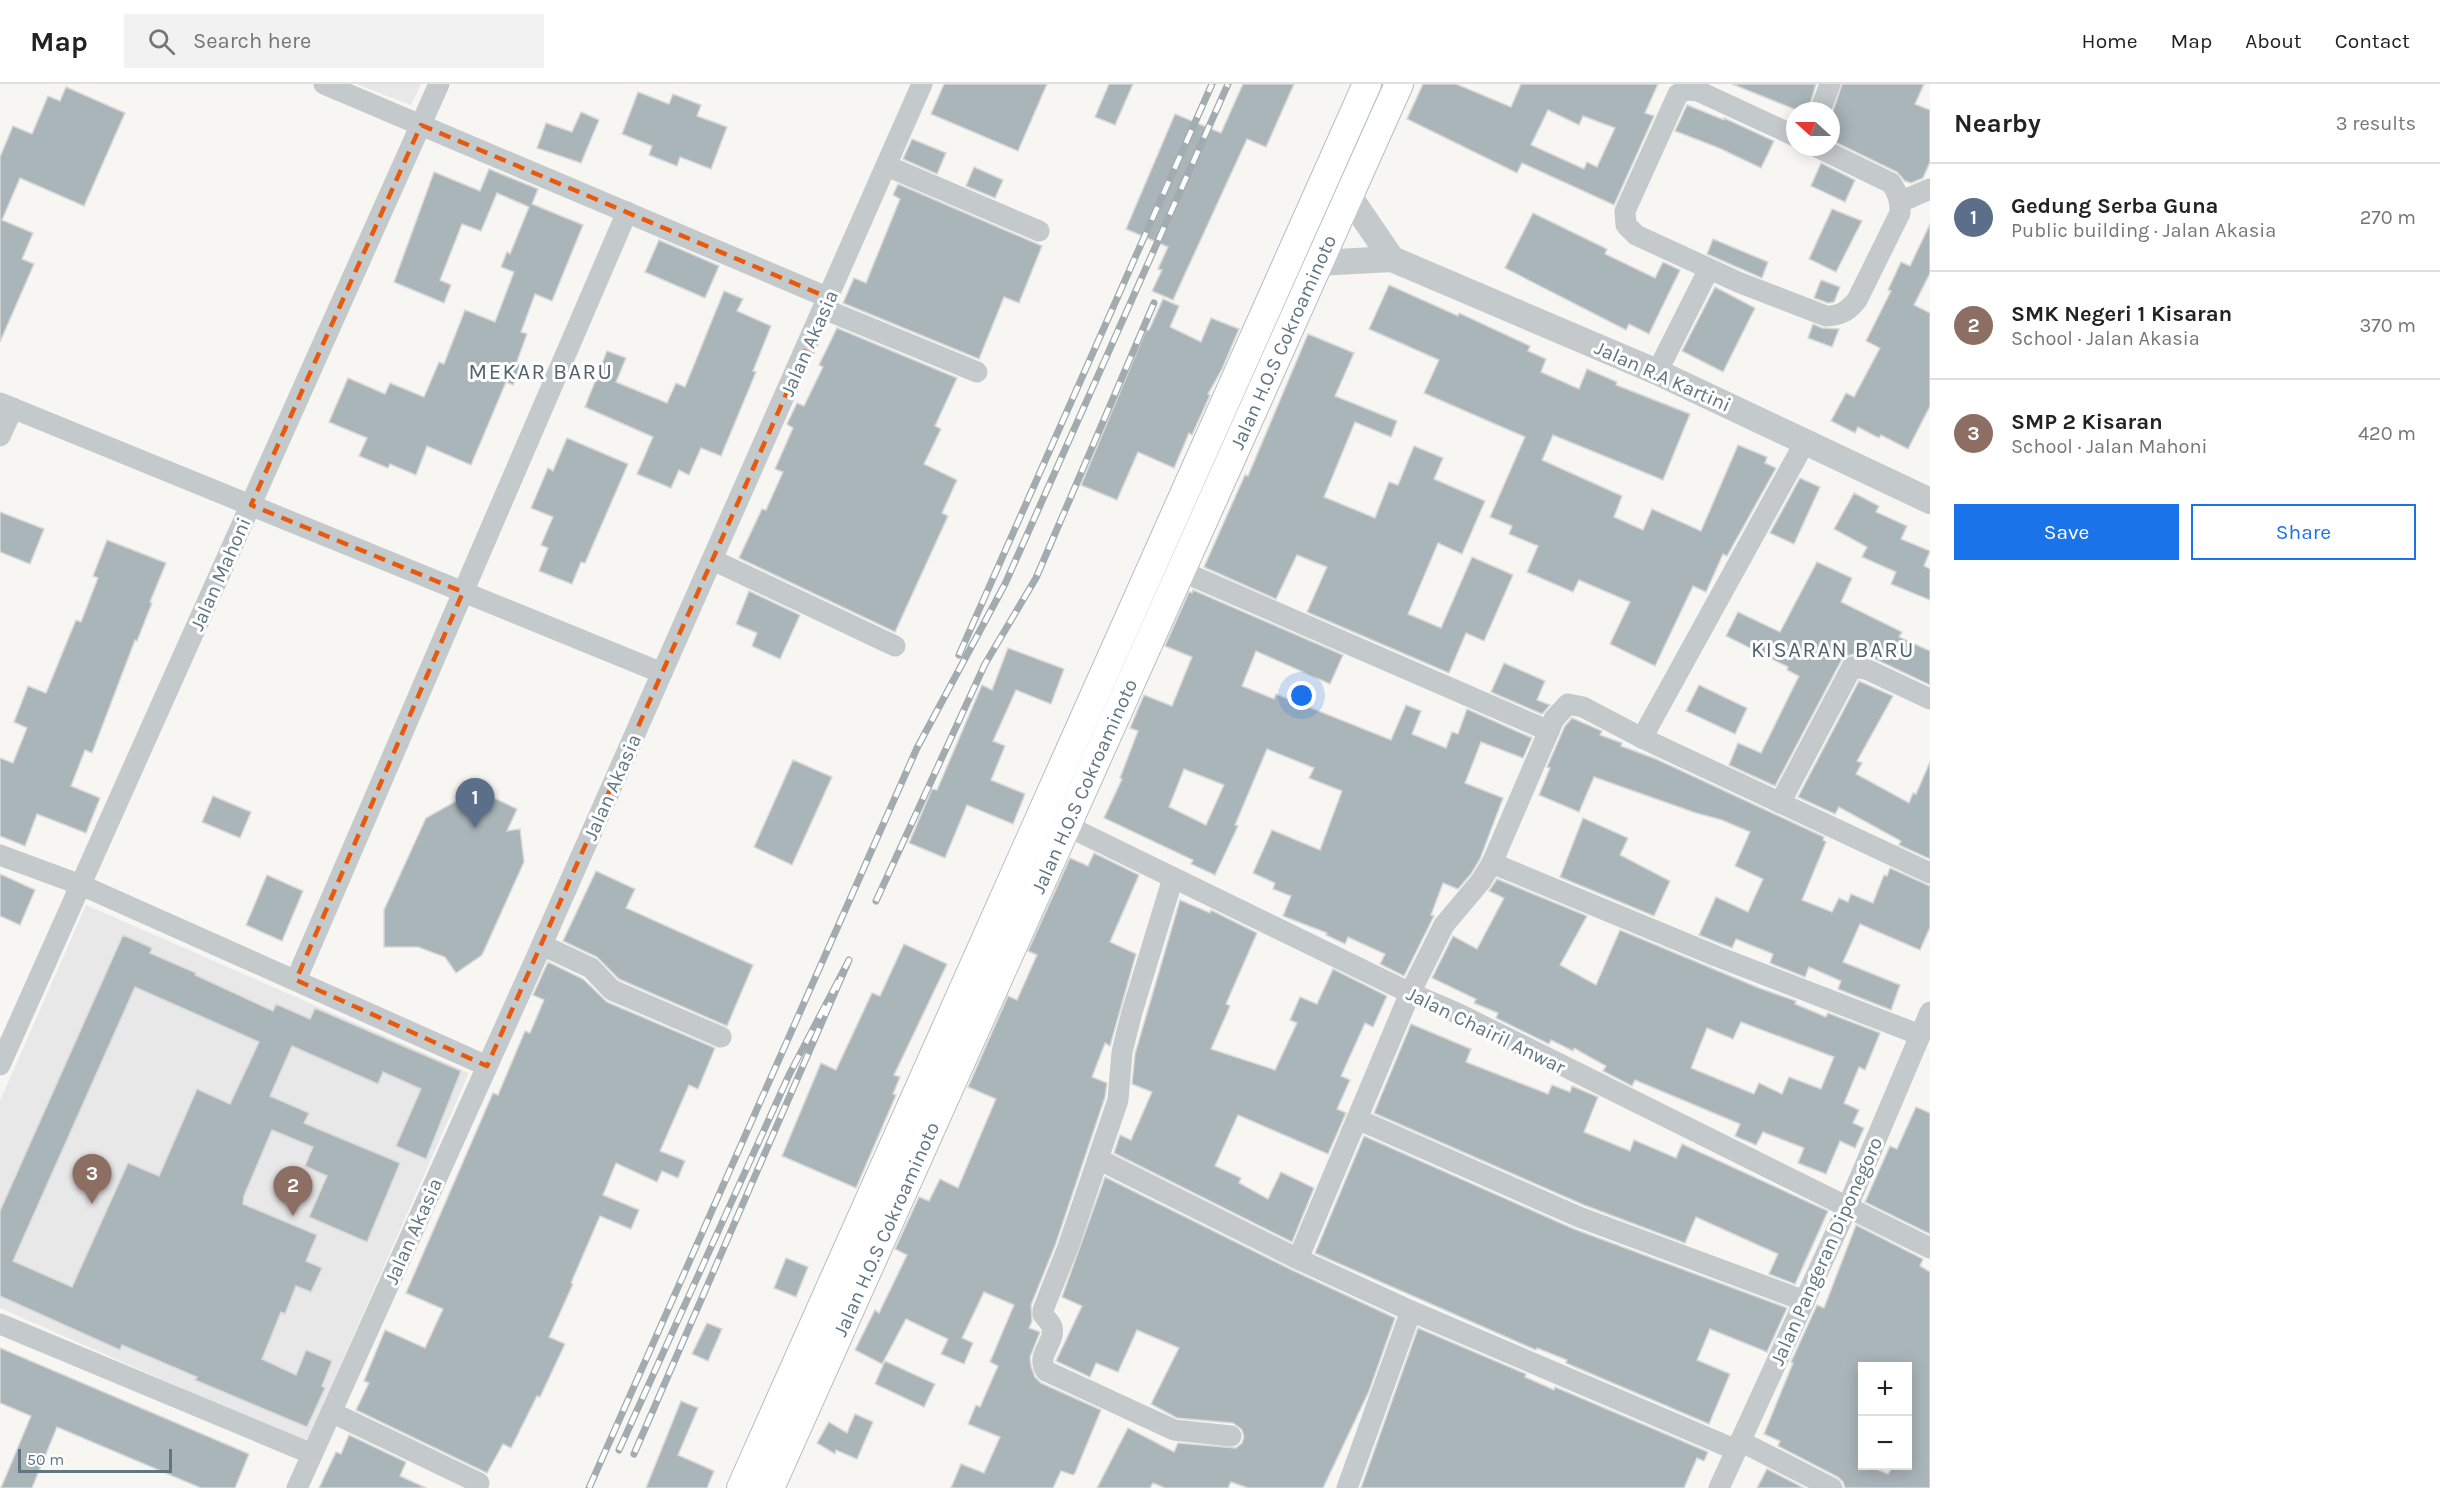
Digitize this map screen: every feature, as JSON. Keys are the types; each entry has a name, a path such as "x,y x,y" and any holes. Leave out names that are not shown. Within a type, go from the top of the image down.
{"main road":[{"name":"Jalan H.O.S Cokroaminoto","path":"770,1488 1367,84"},
{"name":"Jalan H.O.S Cokroaminoto","path":"741,1488 1053,819 1181,571 1399,84"}],"street":[{"path":"324,84 627,212 977,372"},
{"name":"Jalan Mahoni","path":"0,1065 440,84"},
{"name":"Jalan Akasia","path":"297,1488 542,945 922,84"},
{"path":"1823,102 1830,84"},
{"path":"1786,132 1698,91 1687,90 1678,94 1625,211 1626,225 1636,236 1709,269 1826,316 1836,316 1849,310 1857,300 1900,213 1900,202 1898,193 1891,183 1836,156"},
{"path":"886,166 1039,231"},
{"path":"1900,202 1930,189"},
{"path":"1349,196 1392,259"},
{"path":"296,980 627,212"},
{"path":"1318,263 1392,259"},
{"name":"Jalan R.A Kartini","path":"1392,259 1657,372 1930,501"},
{"path":"1657,372 1709,269"},
{"path":"0,436 7,405 662,673"},
{"path":"1642,738 1805,442"},
{"path":"713,560 895,646"},
{"path":"1181,571 1549,731"},
{"path":"1780,803 1852,667 1858,666 1866,669 1930,699"},
{"path":"1298,1259 1410,993 1444,925 1481,881 1492,863 1549,731 1561,709 1568,704 1582,707 1642,738 1930,873"},
{"name":"Jalan Chairil Anwar","path":"1053,819 1410,993 1459,1014 1930,1248"},
{"path":"0,855 81,885 488,1066"},
{"path":"1492,863 1716,956 1920,1035"},
{"path":"1173,878 1122,1052 1118,1100 1043,1310 1042,1314 1051,1325 1052,1331 1042,1366 1046,1371 1174,1430 1232,1436"},
{"path":"542,945 591,968 612,990 722,1036"},
{"name":"Jalan Pangeran Diponegoro","path":"1719,1488 1846,1208 1930,1012"},
{"path":"1357,1119 1579,1217 1804,1301"},
{"path":"1098,1160 1298,1259 1411,1311 1738,1445 1832,1488"},
{"path":"1347,1488 1411,1311"},
{"path":"0,1324 312,1454"},
{"path":"331,1412 479,1483"}],"highlighted area":[{"path":"421,125 829,298 487,1066 296,980 463,592 251,505"}],"shaded area":[{"path":"356,84 421,84 411,105"},
{"path":"86,905 469,1073 306,1443 0,1308 0,1101"}],"building":[{"path":"944,84 1047,84 1018,151 931,114"},
{"path":"1109,84 1133,84 1115,125 1095,117"},
{"path":"1243,84 1294,84 1266,147 1247,139 1173,300 1152,291 1162,270 1158,269 1168,247 1126,229 1175,114 1221,133"},
{"path":"1423,84 1456,84 1511,107 1521,84 1658,84 1645,113 1654,116 1614,205 1522,163 1517,173 1407,119","holes":["1548,110 1579,125 1583,116 1615,128 1597,167 1587,162 1584,169 1531,145"]},
{"path":"1732,84 1816,84 1811,102 1786,102 1786,106"},
{"path":"1842,84 1924,84 1915,104 1930,110 1930,162 1923,178 1911,183 1905,181 1897,172 1840,144 1840,102 1836,102"},
{"path":"66,87 125,113 84,206 20,178 2,220 33,233 22,259 34,264 0,342 0,157 13,126 32,134 48,96 60,101"},
{"path":"638,92 669,104 673,94 701,105 697,116 727,127 711,169 680,157 677,166 649,155 652,146 622,134"},
{"path":"1687,105 1724,120 1724,118 1774,141 1761,168 1675,131"},
{"path":"581,112 599,120 581,163 537,148 546,123 572,132"},
{"path":"912,139 946,153 937,174 903,159"},
{"path":"1821,163 1855,180 1845,202 1811,186"},
{"path":"974,167 1003,180 995,198 966,186"},
{"path":"489,169 538,189 532,204 583,225 552,301 535,294 521,332 527,334 516,364 521,366 513,385 506,382 471,465 427,446 416,475 390,464 388,468 359,456 367,438 329,422 348,378 385,394 390,383 424,397 439,362 444,364 465,310 495,322 514,272 501,267 507,252 510,254 529,207 497,193 481,231 462,224 440,280 451,285 444,303 394,282 434,172 480,191"},
{"path":"898,184 1042,246 1019,303 1004,297 979,359 843,303 854,278 866,283 900,199 893,195"},
{"path":"1832,209 1862,221 1836,272 1809,259"},
{"path":"1533,213 1607,249 1605,254 1655,278 1663,262 1680,270 1649,334 1629,324 1626,330 1505,268"},
{"path":"1930,224 1930,273 1914,305 1930,313 1930,406 1908,449 1881,435 1879,438 1858,427 1855,433 1831,421 1846,393 1854,397 1880,348 1866,341 1891,291 1888,290 1901,262 1910,266"},
{"path":"1713,239 1768,262 1762,278 1707,254"},
{"path":"659,240 719,266 705,298 645,272"},
{"path":"1821,280 1840,287 1834,302 1828,303 1814,298"},
{"path":"1389,285 1458,316 1459,313 1530,346 1528,351 1546,359 1541,372 1579,389 1587,369 1617,382 1616,385 1690,414 1663,480 1553,435 1542,460 1622,496 1614,517 1643,530 1652,509 1701,531 1738,445 1767,457 1765,463 1776,468 1727,556 1723,554 1706,592 1693,586 1655,666 1610,644 1630,602 1579,580 1573,592 1527,572 1538,546 1509,534 1512,526 1490,517 1525,437 1424,393 1439,360 1369,329"},
{"path":"1715,287 1755,308 1723,372 1682,351"},
{"path":"724,291 743,299 737,311 771,326 753,371 756,372 721,456 701,448 689,475 679,470 671,488 637,474 653,437 585,407 607,351 626,358 616,382 667,403 676,383 685,387"},
{"path":"1163,299 1179,306 1170,327 1201,342 1211,318 1239,329 1222,369 1208,394 1210,395 1192,435 1189,433 1174,468 1138,452 1117,500 1081,485 1146,330 1149,330"},
{"path":"1813,324 1822,328 1839,329 1832,347 1808,338"},
{"path":"837,328 957,378 935,426 941,429 924,464 957,480 942,513 948,516 895,632 739,558 762,509 766,510 783,472 775,469 793,428 787,424 797,403 804,406 823,367 819,365"},
{"path":"1308,334 1354,353 1335,396 1397,421 1391,437 1355,422 1324,497 1375,518 1389,482 1398,485 1414,446 1443,458 1434,479 1485,501 1462,554 1438,543 1408,614 1441,628 1472,557 1513,575 1484,641 1466,633 1449,673 1307,612 1327,567 1297,555 1276,599 1204,567 1245,475 1248,476"},
{"path":"567,438 628,464 585,563 581,562 572,584 539,571 548,548 541,545 553,517 531,508 548,468 553,471"},
{"path":"1800,478 1820,487 1794,544 1770,533"},
{"path":"1854,493 1879,506 1876,512 1907,526 1901,539 1930,551 1924,566 1930,569 1930,600 1891,584 1896,572 1862,557 1867,547 1834,529"},
{"path":"0,512 44,529 30,564 0,552"},
{"path":"107,540 166,563 92,753 85,750 71,786 100,798 86,833 37,814 25,846 0,836 0,758 13,763 27,728 14,722 28,686 46,693 76,620 81,622 98,578 93,576"},
{"path":"1817,562 1852,578 1841,602 1902,632 1899,637 1930,651 1930,685 1871,657 1854,654 1846,656 1841,661 1775,786 1729,765 1738,743 1761,753 1799,676 1787,670 1788,667 1726,636 1738,612 1780,632"},
{"path":"1193,590 1343,655 1330,684 1256,651 1242,686 1274,699 1276,694 1391,740 1406,705 1421,711 1412,734 1446,748 1452,732 1458,734 1467,709 1532,738 1523,758 1481,742 1465,783 1503,798 1480,859 1471,874 1458,889 1443,883 1431,915 1434,916 1404,976 1380,964 1385,954 1348,937 1345,944 1326,935 1327,933 1283,916 1291,896 1273,889 1275,883 1253,873 1272,830 1320,850 1342,791 1309,778 1314,768 1267,749 1235,825 1238,826 1215,875 1191,864 1193,860 1104,818 1122,779 1120,778 1138,731 1130,728 1144,695 1172,706 1192,657 1165,646 1189,592 1192,593","holes":["1184,769 1224,785 1206,825 1169,807"]},
{"path":"749,591 800,615 780,659 752,646 757,633 736,624"},
{"path":"1008,648 1064,669 1051,704 1016,690 993,741 1005,746 991,780 1025,794 1013,824 967,805 945,858 909,843 932,789 937,790 982,685 992,690"},
{"path":"1504,663 1545,681 1537,700 1550,705 1542,714 1491,692"},
{"path":"1859,681 1893,696 1857,761 1862,763 1856,774 1909,803 1913,793 1916,794 1930,762 1930,859 1899,845 1901,841 1839,807 1835,814 1798,797"},
{"path":"1699,685 1747,708 1735,734 1686,711"},
{"path":"1572,718 1602,731 1600,735 1622,743 1621,746 1656,759 1824,837 1823,840 1826,842 1802,900 1832,912 1839,898 1848,902 1851,894 1873,903 1884,875 1887,876 1890,868 1930,886 1930,927 1920,950 1860,924 1843,962 1900,985 1891,1010 1838,989 1841,981 1809,967 1805,977 1770,963 1773,954 1736,939 1732,948 1699,935 1716,897 1748,912 1763,879 1735,866 1750,832 1722,820 1594,777 1579,812 1539,795 1550,768 1547,767 1565,726"},
{"path":"793,760 832,777 792,865 754,847"},
{"path":"467,785 517,809 507,831 520,829 524,862 482,955 456,973 445,957 418,947 384,947 384,910 426,818 460,799"},
{"path":"213,796 251,812 240,838 202,822"},
{"path":"1583,818 1628,838 1620,855 1670,881 1654,916 1560,877"},
{"path":"1094,853 1139,875 1110,942 1136,954 1110,1046 1105,1043 1092,1077 1107,1083 1105,1097 1056,1243 1031,1305 1032,1321 1029,1328 1040,1332 1030,1357 1035,1377 1041,1383 1101,1410 1075,1473 1073,1475 1061,1471 1053,1488 951,1488 961,1464 984,1473 1000,1437 968,1424 976,1405 980,1407 998,1366 990,1362 1014,1305 984,1292 962,1338 973,1343 964,1364 941,1354 948,1339 906,1319 882,1364 855,1350 875,1310 879,1313 907,1255 895,1249 919,1197 929,1201 940,1179 958,1188 996,1099 968,1087 1008,996 1017,1000 1037,955 1028,951 1070,858 1088,866"},
{"path":"596,871 635,889 626,908 753,965 727,1026 619,979 597,957 563,941"},
{"path":"0,874 35,890 20,925 0,916"},
{"path":"267,875 303,891 282,941 246,925"},
{"path":"1497,879 1587,916 1560,965 1596,985 1620,930 1796,1001 1795,1004 1826,1017 1828,1013 1880,1033 1865,1070 1859,1067 1844,1103 1859,1110 1853,1123 1864,1128 1855,1148 1840,1141 1826,1174 1798,1163 1804,1148 1763,1132 1756,1145 1735,1136 1740,1124 1635,1080 1632,1086 1603,1071 1606,1066 1574,1048 1573,1051 1551,1040 1549,1044 1496,1018 1498,1013 1474,1003 1476,999 1432,978 1453,936 1477,949 1504,898 1489,891","holes":["1741,1022 1834,1057 1821,1089 1789,1077 1782,1094 1759,1083 1754,1094 1691,1068 1707,1028 1733,1039"]},
{"path":"1180,900 1210,913 1211,910 1257,933 1226,1004 1230,1006 1211,1049 1275,1070 1297,1023 1290,1020 1300,997 1317,1004 1333,969 1387,996 1373,1027 1365,1023 1341,1076 1350,1080 1337,1109 1346,1113 1328,1154 1238,1115 1215,1166 1241,1178 1239,1183 1268,1199 1281,1172 1314,1188 1292,1242 1114,1153 1120,1135 1131,1140 1152,1092 1132,1084 1135,1054"},
{"path":"123,935 152,948 150,953 273,1011 276,1004 310,1019 315,1008 461,1071 426,1159 396,1146 421,1089 383,1072 378,1084 292,1046 270,1096 309,1113 304,1123 400,1163 367,1242 309,1217 327,1176 305,1166 313,1147 272,1130 244,1196 243,1204 317,1235 306,1261 322,1268 311,1292 296,1286 285,1314 281,1312 262,1359 296,1375 306,1350 332,1361 322,1386 325,1388 307,1427 195,1380 197,1377 122,1345 120,1350 0,1296 0,1211","holes":["135,987 259,1042 230,1104 197,1089 159,1176 128,1163 72,1287 13,1261"]},
{"path":"904,944 947,964 894,1075 900,1077 893,1094 896,1095 856,1188 782,1156 821,1063 836,1070 872,993 880,996"},
{"path":"548,962 583,979 607,1002 715,1048 698,1089 689,1085 660,1151 685,1161 678,1178 662,1171 657,1182 616,1163 603,1195 639,1210 631,1229 600,1216 549,1337 565,1344 540,1397 537,1396 511,1448 503,1444 487,1473 356,1410 369,1383 364,1381 385,1330 425,1348 443,1309 406,1293 493,1093 498,1095 525,1031 530,1033 544,1000 533,995"},
{"path":"1411,1024 1471,1049 1466,1062 1548,1094 1552,1085 1570,1092 1572,1086 1598,1097 1584,1132 1630,1151 1634,1140 1676,1158 1682,1144 1828,1211 1795,1284 1769,1274 1778,1254 1696,1217 1685,1243 1584,1205 1374,1113"},
{"path":"1916,1107 1930,1113 1930,1234 1865,1202 1890,1146 1897,1149"},
{"path":"1364,1136 1574,1229 1787,1308 1767,1352 1710,1329 1697,1360 1730,1374 1709,1424 1566,1363 1567,1360 1537,1348 1536,1350 1315,1253"},
{"path":"1105,1177 1292,1270 1395,1318 1369,1391 1323,1488 1248,1488 1231,1482 1228,1488 1165,1488 1153,1483 1150,1488 1097,1488 1128,1428 1174,1452 1178,1443 1236,1448 1242,1443 1244,1437 1242,1430 1233,1423 1177,1418 1151,1404 1179,1348 1137,1330 1118,1372 1096,1363 1090,1377 1056,1361 1082,1306 1062,1297"},
{"path":"1856,1225 1923,1259 1920,1266 1930,1272 1930,1488 1845,1488 1838,1477 1778,1446 1780,1441 1764,1434 1793,1363 1791,1362 1817,1305 1824,1308"},
{"path":"786,1258 808,1267 796,1297 774,1288"},
{"path":"707,1323 722,1329 708,1361 692,1354"},
{"path":"1418,1328 1526,1374 1525,1377 1554,1390 1555,1387 1708,1452 1704,1461 1697,1458 1684,1488 1361,1488"},
{"path":"0,1348 249,1454 235,1488 201,1488 57,1427 32,1488 1,1488 31,1416 0,1403"},
{"path":"885,1361 935,1384 924,1407 875,1384"},
{"path":"681,1401 698,1408 678,1455 714,1471 707,1488 646,1488"},
{"path":"855,1414 873,1422 857,1459 836,1450 835,1454 817,1443 829,1422 847,1433"},
{"path":"349,1435 406,1462 400,1476 426,1488 319,1488 336,1452 341,1454"},
{"path":"1767,1469 1804,1488 1757,1488"}],"railway":[{"path":"959,655 1212,84"},
{"path":"589,1488 917,748 1005,584 1228,84"},
{"path":"876,901 985,664 1036,578 1154,303"},
{"path":"619,1450 789,1075 849,960 634,1454"}],"place":[{"name":"Gedung Serba Guna","path":"475,828"},
{"name":"SMP 2 Kisaran","path":"92,1204"},
{"name":"SMK Negeri 1 Kisaran","path":"293,1216"}],"district":[{"name":"MEKAR BARU","path":"541,371"},
{"name":"KISARAN BARU","path":"1833,649"}]}
